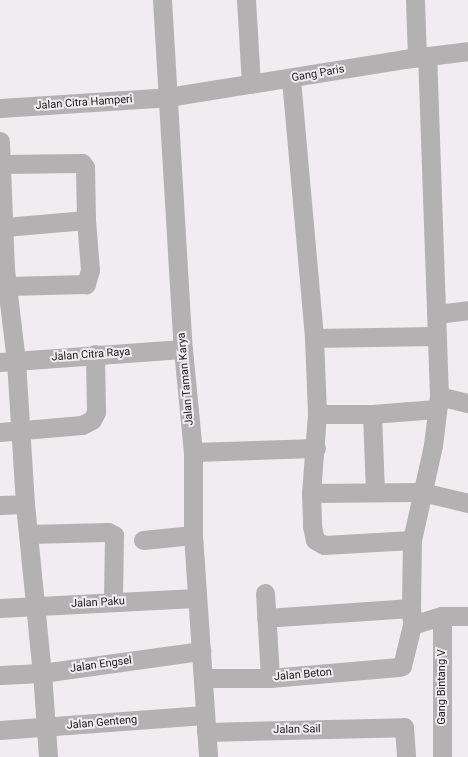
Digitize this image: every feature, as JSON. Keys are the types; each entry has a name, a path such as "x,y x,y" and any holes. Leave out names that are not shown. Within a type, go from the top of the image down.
{"street":[{"name":"Jalan Taman Karya","path":"162,0 183,350 193,452 193,536 196,598 208,757"},
{"path":"246,0 251,84"},
{"path":"411,617 412,540 433,445 438,402 435,336 437,314 422,56 415,0"},
{"name":"Gang Paris","path":"168,97 291,79 422,56 468,51"},
{"path":"291,79 314,338 317,414 316,448 311,493 312,526 315,540 324,545 412,540"},
{"name":"Jalan Citra Hamperi","path":"0,108 168,97"},
{"path":"0,141 5,227 4,275 8,362 21,431 24,504 42,672 48,757"},
{"path":"2,164 82,163 84,167 90,270 86,284 4,275"},
{"path":"5,227 86,220"},
{"path":"437,314 468,310"},
{"path":"314,338 435,336"},
{"name":"Jalan Citra Raya","path":"8,362 95,354 183,350"},
{"path":"0,432 82,425 92,420 96,412 95,354"},
{"path":"317,414 372,414 438,402 468,403"},
{"path":"372,414 375,492"},
{"path":"193,452 316,448"},
{"path":"311,493 422,492 468,503"},
{"path":"0,505 24,504"},
{"path":"28,534 108,532 114,535 113,602"},
{"path":"143,540 193,536"},
{"path":"265,593 270,678"},
{"name":"Jalan Paku","path":"0,608 34,605 196,598"},
{"name":"Gang Bintang V","path":"442,616 442,757"},
{"path":"266,618 468,616"},
{"name":"Jalan Beton","path":"203,678 270,678 402,666 411,617"},
{"name":"Jalan Engsel","path":"0,675 42,672 201,651"},
{"name":"Jalan Genteng","path":"0,730 205,723"},
{"name":"Jalan Sail","path":"205,723 404,727 406,757"}]}
